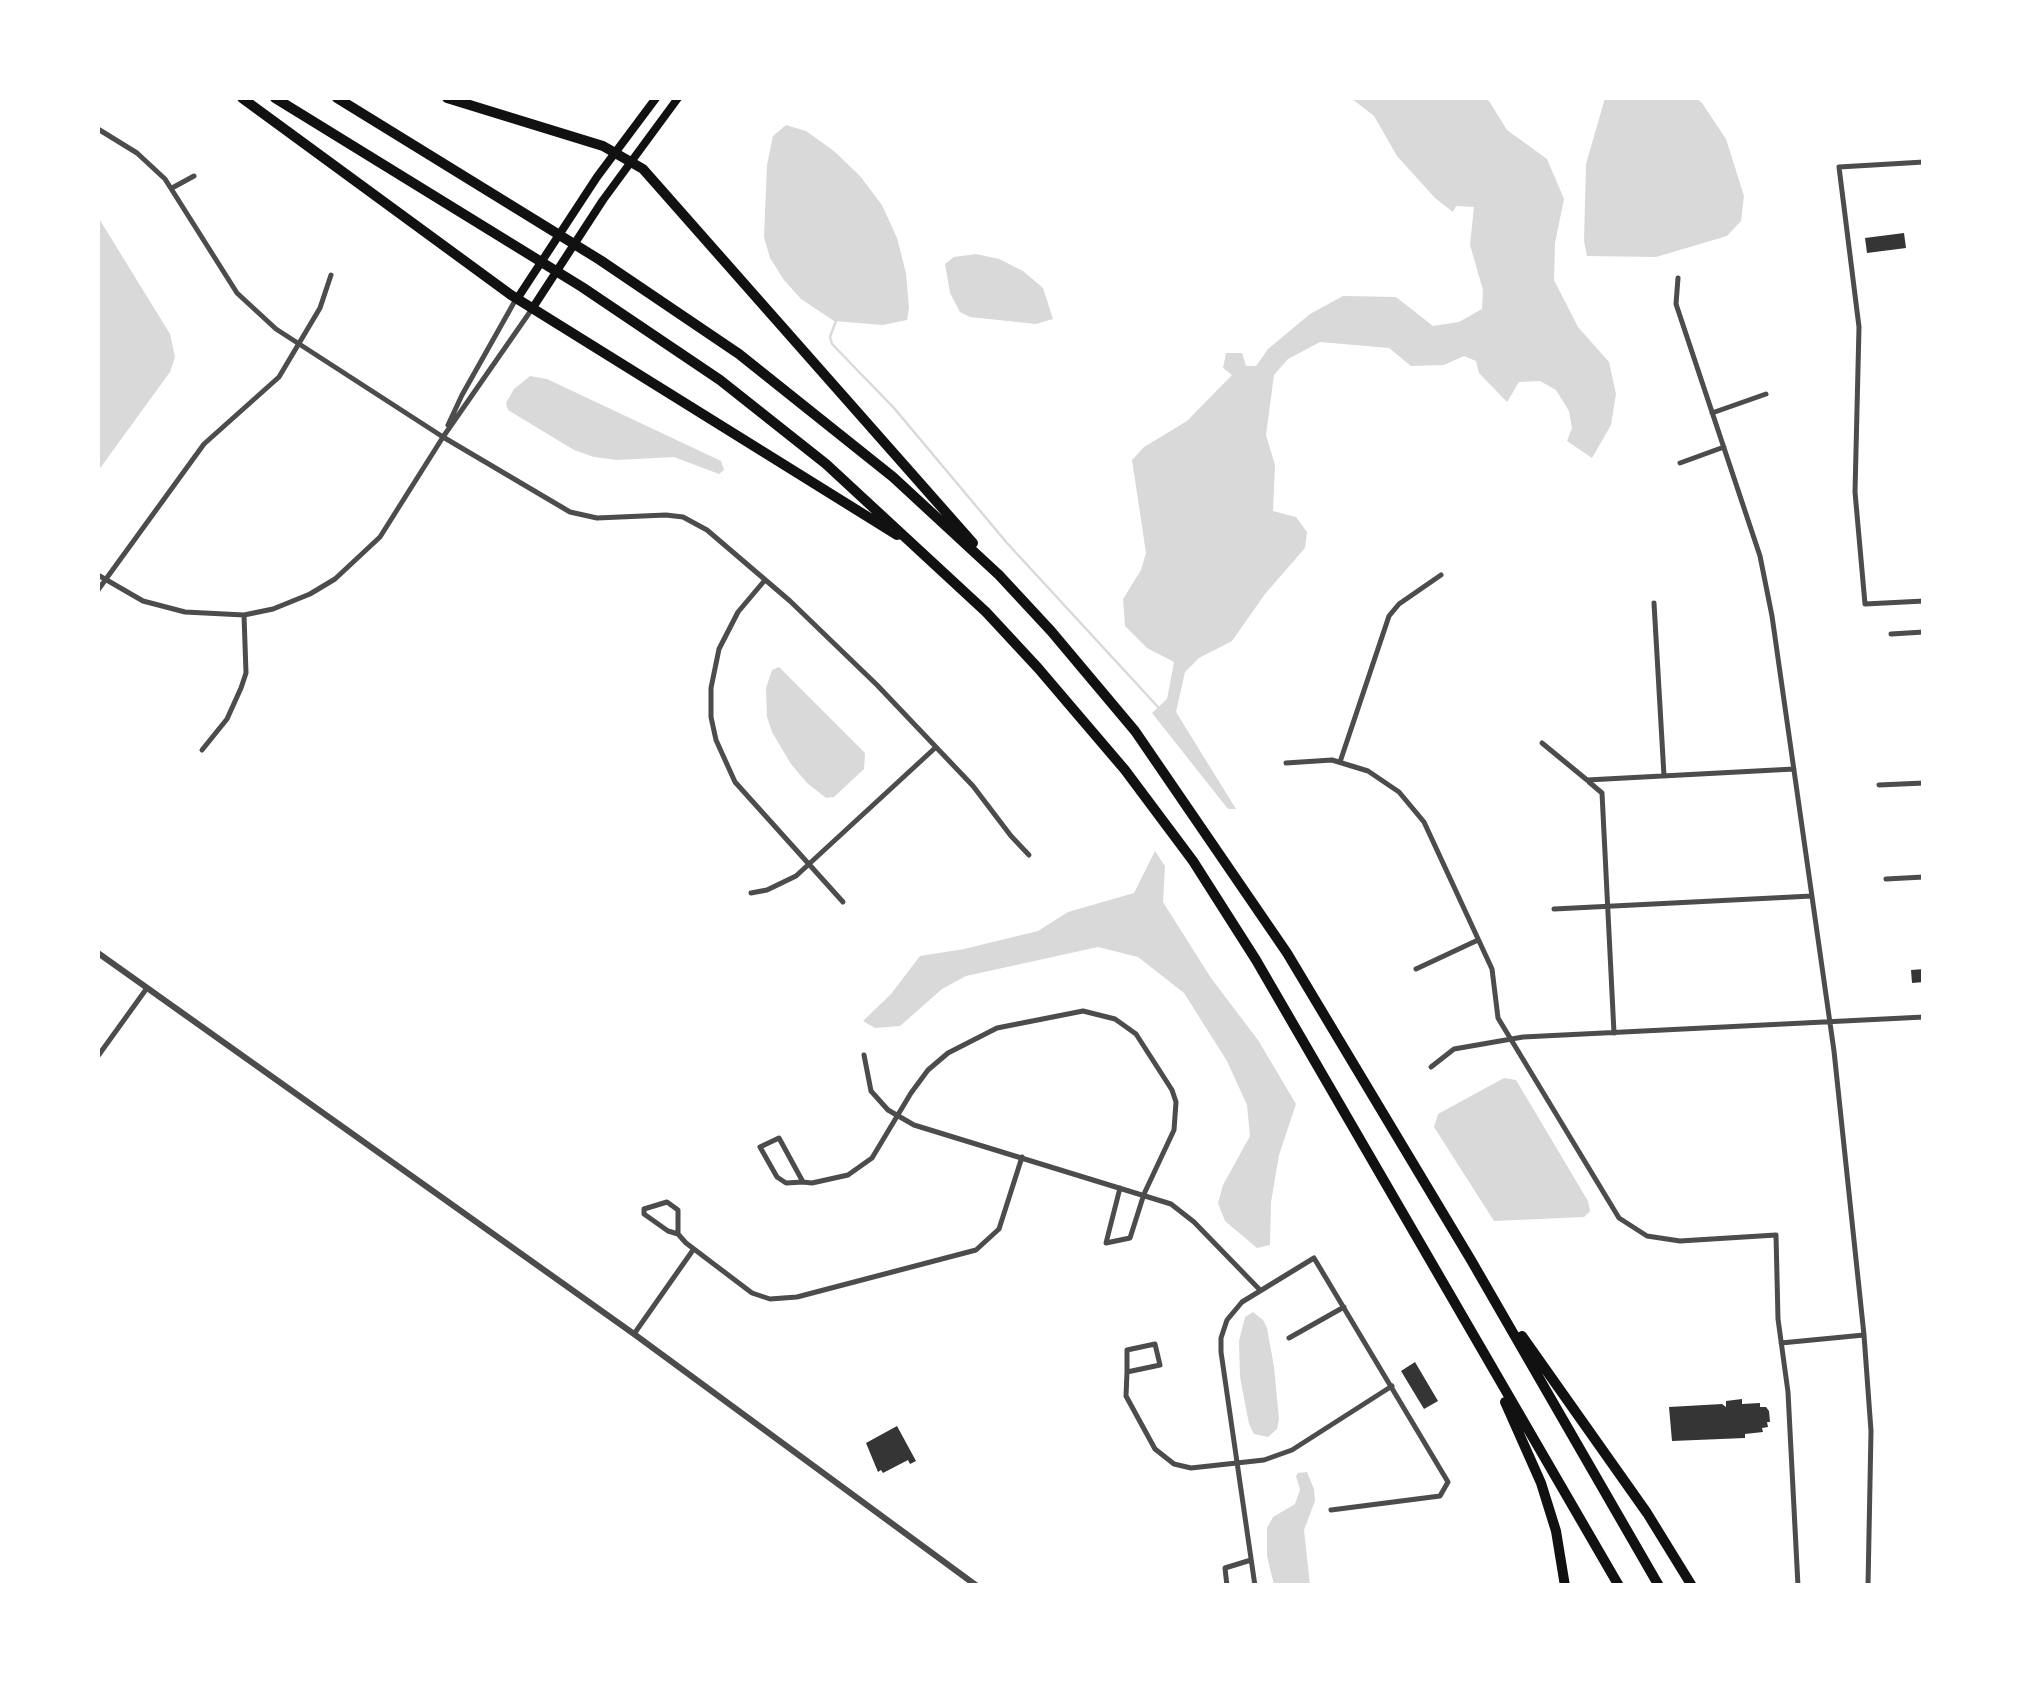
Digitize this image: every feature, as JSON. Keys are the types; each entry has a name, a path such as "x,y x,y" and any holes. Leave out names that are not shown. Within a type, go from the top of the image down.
{"highway":[{"path":"242,98 516,299 923,552"},
{"path":"275,98 582,287 720,380 923,552 986,612 1080,716 1193,862 1256,960 1619,1586"},
{"path":"336,98 600,260 739,354 840,432 999,575"},
{"path":"447,98 616,151 632,161 932,494 1100,688 1215,844 1286,954 1471,1260 1659,1586"},
{"path":"1471,1260 1647,1513 1692,1586"},
{"path":"1484,1356 1541,1483 1556,1531 1565,1586"}],"main road":[{"path":"516,299 656,98"},
{"path":"532,308 678,98"}],"street":[{"path":"98,129 152,165 172,188 237,294 265,321 443,437 570,512 597,518 683,517 707,530 877,685 1029,854"},
{"path":"1924,162 1839,167 1859,327 1856,492 1865,604 1924,601"},
{"path":"172,188 194,176"},
{"path":"98,590 204,444 279,377 320,308 331,276"},
{"path":"1678,278 1676,304 1764,572 1794,769 1829,1022 1864,1335 1871,1431 1868,1586"},
{"path":"443,437 516,299"},
{"path":"98,574 142,601 164,608 244,615 273,609 310,594 360,558 380,537 532,308"},
{"path":"1712,412 1766,394"},
{"path":"1680,463 1724,448"},
{"path":"1340,762 1388,616 1441,574"},
{"path":"766,580 738,612 719,649 711,688 711,716 724,763 735,782 843,902"},
{"path":"1654,604 1664,776"},
{"path":"202,750 227,719 241,688 246,658 244,615"},
{"path":"1891,634 1924,632"},
{"path":"1542,744 1602,793 1614,1033"},
{"path":"752,893 782,884 809,865 936,747"},
{"path":"1286,763 1340,762 1384,781 1412,805 1424,822 1492,968 1498,1018 1619,1218 1647,1236 1680,1241 1776,1234 1798,1586"},
{"path":"1587,780 1794,769"},
{"path":"1879,785 1924,783"},
{"path":"1886,879 1924,877"},
{"path":"1554,909 1812,896"},
{"path":"1416,969 1478,940"},
{"path":"98,953 634,1334 977,1586"},
{"path":"98,1056 147,988"},
{"path":"803,1182 779,1138 760,1147 777,1177 793,1184 812,1184 848,1175 864,1166 928,1070 948,1053 979,1035 1010,1024 1074,1011 1103,1014 1136,1034 1176,1102 1174,1130 1144,1194 1130,1238 1106,1243 1120,1188"},
{"path":"1431,1067 1454,1049 1509,1039 1924,1017"},
{"path":"864,1055 867,1080 874,1094 914,1125 1144,1194 1181,1210 1260,1290"},
{"path":"678,1234 680,1216 668,1202 644,1209 644,1214 678,1234 693,1250 752,1293 782,1300 971,1252 986,1244 998,1229 1022,1158"},
{"path":"634,1334 693,1250"},
{"path":"1255,1586 1222,1338 1235,1309 1314,1258 1448,1482 1440,1496 1332,1510"},
{"path":"1289,1338 1344,1307"},
{"path":"1781,1343 1864,1335"},
{"path":"1127,1372 1160,1365 1155,1344 1128,1350 1127,1372 1126,1396 1162,1457 1191,1468 1264,1460 1292,1450 1392,1386"},
{"path":"1227,1586 1224,1568 1252,1560"}],"shaded area":[{"path":"1351,98 1483,98 1507,130 1547,159 1564,199 1555,243 1554,280 1578,327 1609,362 1616,394 1611,425 1592,458 1567,441 1572,428 1569,411 1556,390 1540,381 1519,382 1507,402 1479,373 1476,361 1464,356 1444,365 1411,366 1389,348 1320,342 1288,359 1274,375 1266,435 1275,465 1273,511 1296,517 1307,532 1305,548 1265,594 1232,641 1199,658 1185,672 1176,712 1236,809 1228,809 1152,713 1167,699 1174,662 1147,648 1125,626 1123,599 1141,570 1146,553 1132,460 1144,447 1187,421 1232,375 1223,368 1226,353 1242,353 1246,366 1256,366 1268,349 1310,314 1343,296 1396,297 1433,326 1459,322 1482,309 1483,290 1470,245 1474,207 1456,206 1453,212 1435,198 1397,156 1374,116"},
{"path":"1605,98 1696,98 1702,103 1726,139 1744,196 1741,221 1727,236 1656,257 1587,256 1586,164"},
{"path":"786,125 806,131 834,151 882,205 897,238 906,273 907,320 883,325 834,321 801,299 770,258 764,237 767,165 773,136"},
{"path":"98,217 170,334 175,357 170,372 98,471"},
{"path":"976,254 999,259 1023,271 1043,288 1053,319 1036,324 970,317 960,312 950,293 945,264 954,257"},
{"path":"530,376 547,379 721,461 724,470 719,474 674,457 617,460 574,450 508,410 506,403 514,389"},
{"path":"779,667 865,753 864,769 834,797 826,798 807,783 772,732 766,688 772,670"},
{"path":"1155,851 1165,866 1163,902 1211,978 1258,1040 1296,1104 1279,1155 1271,1202 1270,1245 1257,1248 1225,1221 1218,1203 1223,1185 1250,1136 1247,1105 1227,1061 1184,993 1138,957 1098,947 966,976 942,989 900,1026 875,1028 863,1021 891,994 920,956 1038,931 1068,912 1134,893"},
{"path":"1504,1078 1516,1080 1588,1201 1590,1211 1584,1217 1494,1221 1434,1127 1438,1114"},
{"path":"1253,1312 1267,1328 1274,1367 1279,1419 1277,1429 1268,1437 1254,1434 1249,1424 1240,1377 1239,1341 1245,1317"},
{"path":"1307,1472 1315,1501 1304,1530 1310,1585 1274,1585 1267,1556 1267,1528 1273,1517 1295,1504 1300,1490 1296,1476"}],"building":[{"path":"1904,233 1906,248 1867,253 1865,238"},
{"path":"1924,969 1924,982 1912,983 1911,970"},
{"path":"1415,1362 1438,1401 1424,1409 1401,1371"},
{"path":"1742,1399 1742,1404 1760,1403 1769,1411 1770,1422 1762,1428 1763,1432 1745,1434 1745,1438 1672,1441 1669,1407 1726,1407 1726,1401"},
{"path":"897,1426 916,1461 910,1464 908,1460 878,1472 866,1443"}],"waterway":[{"path":"836,321 830,337 832,344 894,408 1007,543 1158,707"}]}
